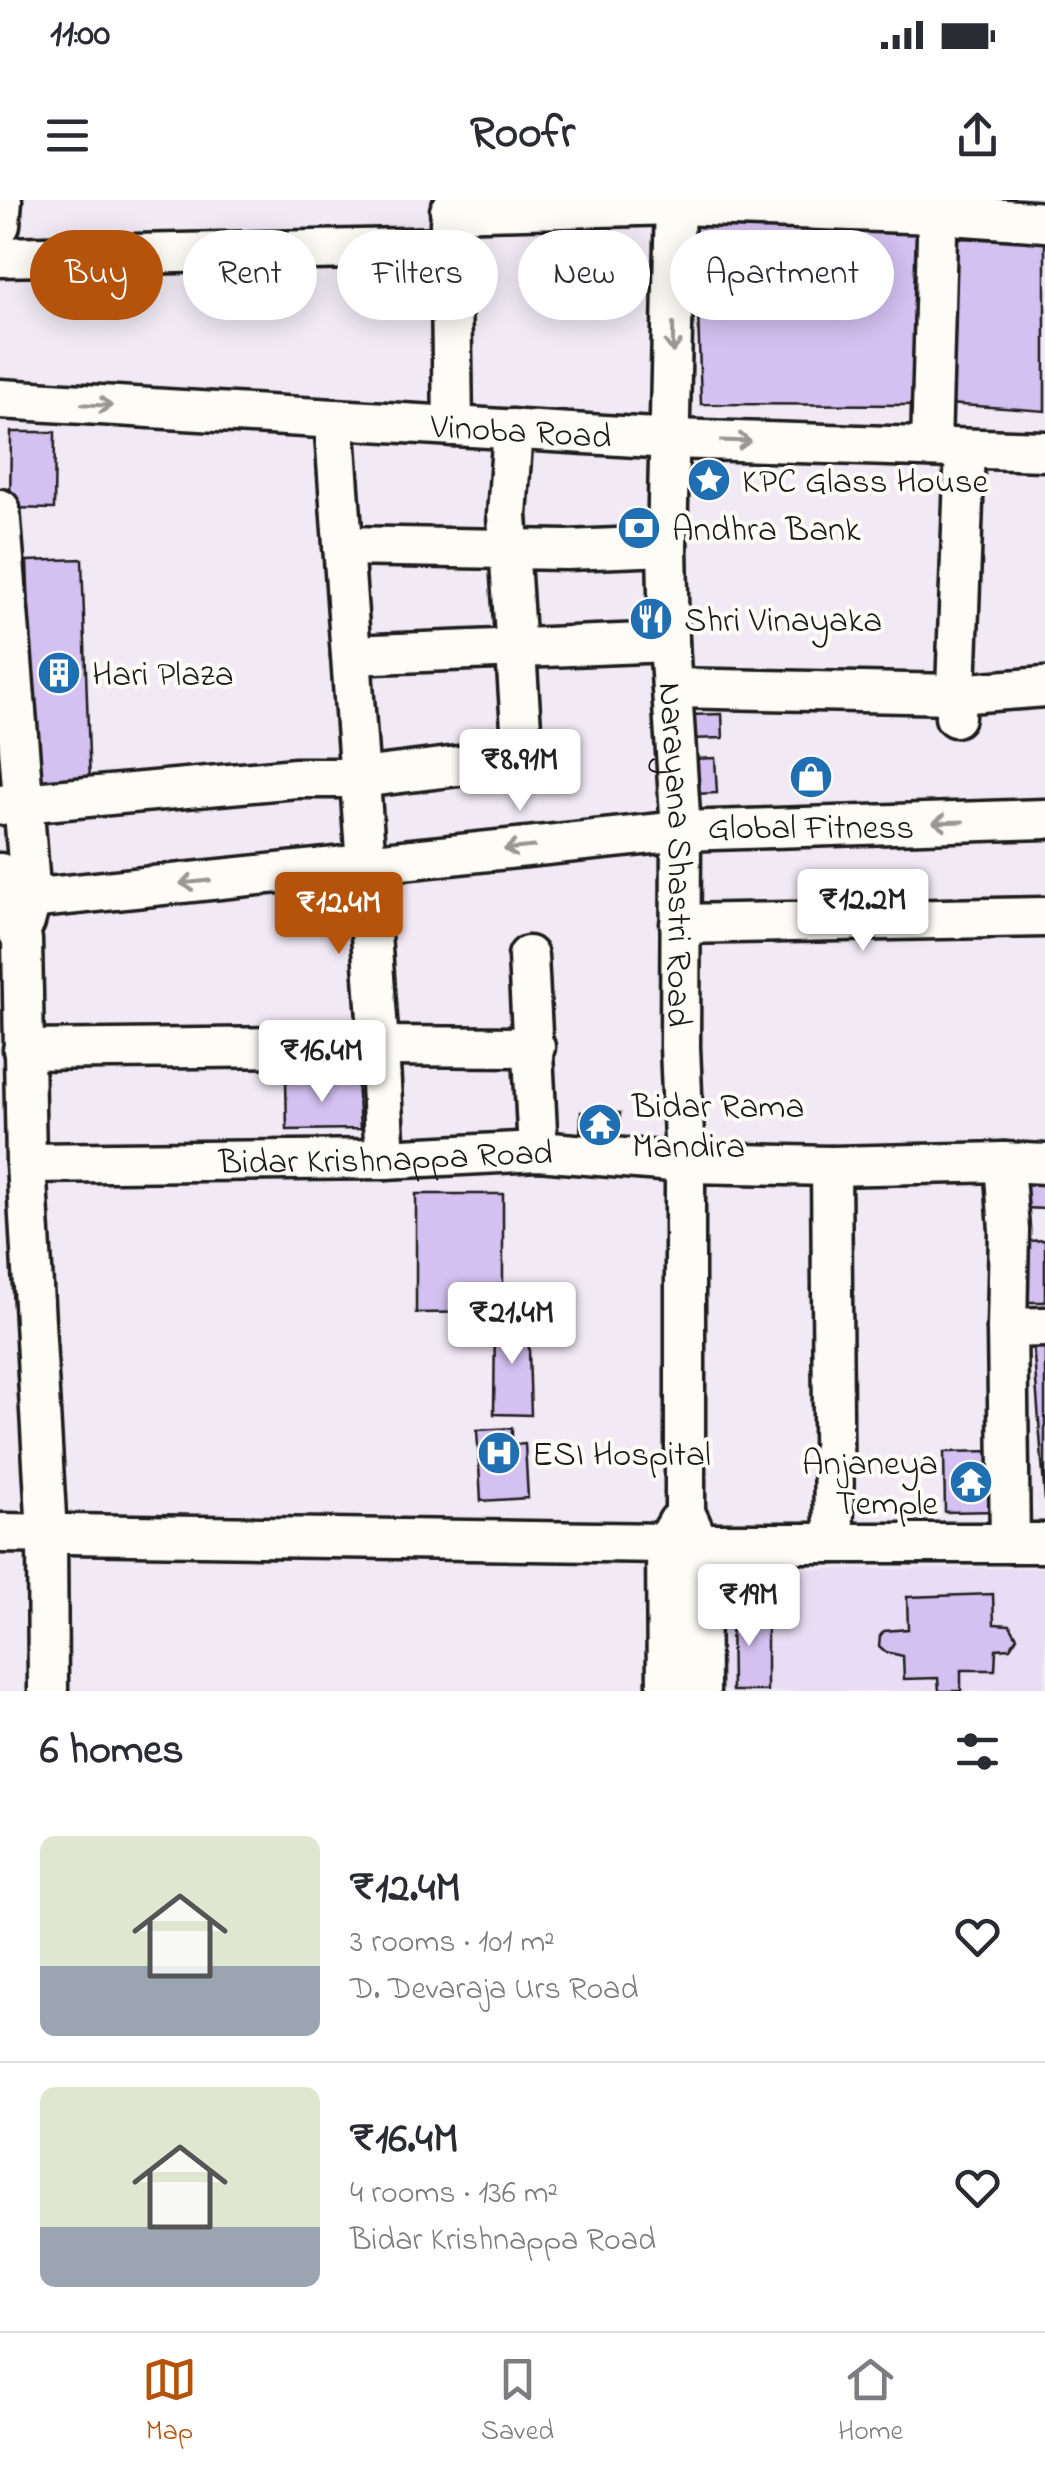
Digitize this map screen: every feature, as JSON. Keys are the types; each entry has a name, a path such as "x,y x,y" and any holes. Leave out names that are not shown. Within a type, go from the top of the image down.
{"street":[{"path":"0,225 2,200"},
{"path":"0,257 675,203 938,207 1045,222"},
{"name":"Narayana Shastri Road","path":"666,1691 683,1533 685,1164 680,1047 681,831 667,546 675,203"},
{"path":"938,207 955,707"},
{"path":"450,219 453,426"},
{"name":"Vinoba Road","path":"0,399 671,439 1045,451"},
{"path":"334,419 385,1159"},
{"path":"11,803 296,778 360,778 523,758 507,515 513,429"},
{"path":"0,509 11,803 8,894 22,939 26,1163 46,1534 48,1691"},
{"path":"343,546 567,550 667,546"},
{"path":"351,656 669,642"},
{"path":"674,688 955,707 1045,687"},
{"path":"8,894 366,864 681,831 1045,819"},
{"path":"680,924 1045,917"},
{"path":"528,956 538,1151"},
{"path":"24,1050 535,1047"},
{"name":"Bidar Krishnappa Road","path":"26,1163 385,1159 538,1151 685,1164 1045,1164"},
{"path":"0,1533 683,1533 834,1543 1028,1542 1008,1328 1027,1230 1004,1162"},
{"path":"832,1166 834,1543"},
{"path":"1008,1328 1045,1326"},
{"name":"Narayana Shastri Road","path":"683,1533 700,1691"}],"shaded area":[{"path":"1045,1568 1045,1691 723,1691 723,1570"}],"building":[{"path":"695,220 927,224 922,405 701,404 698,320 894,320 894,230 695,230"},
{"path":"953,238 1045,241 1045,411 948,404"},
{"path":"11,432 55,432 54,509 10,508"},
{"name":"Hari Plaza","path":"82,559 90,784 36,787 27,561"},
{"path":"722,714 723,738 688,739 688,715"},
{"path":"715,758 717,793 693,794 692,759"},
{"path":"286,1081 357,1081 360,1129 287,1130"},
{"name":"Bidar Rama Mandira","path":"581,1112 620,1113 619,1137 580,1137"},
{"path":"1025,1174 1045,1174 1045,1209 1025,1208"},
{"path":"416,1194 503,1194 503,1312 416,1313"},
{"path":"1045,1240 1045,1302 1022,1302 1029,1241"},
{"path":"528,1316 531,1415 494,1414 495,1318"},
{"path":"1045,1341 1045,1501 1033,1342"},
{"path":"512,1428 512,1445 525,1444 528,1498 481,1501 477,1430"},
{"name":"Anjaneya Temple","path":"995,1451 999,1511 945,1512 944,1452"},
{"path":"993,1594 994,1624 1010,1625 1017,1637 1010,1648 996,1649 995,1670 961,1670 961,1691 939,1691 938,1678 904,1679 903,1656 879,1646 884,1631 908,1629 907,1597"},
{"path":"767,1606 767,1691 732,1691 731,1607"}],"place":[{"name":"KPC Glass House","path":"709,480"},
{"name":"Andhra Bank","path":"639,528"},
{"name":"Shri Vinayaka","path":"651,619"},
{"name":"Hari Plaza","path":"59,673"},
{"name":"Global Fitness","path":"811,777"},
{"name":"Bidar Rama Mandira","path":"600,1125"},
{"name":"ESI Hospital","path":"499,1453"},
{"name":"Anjaneya Temple","path":"971,1482"}]}
